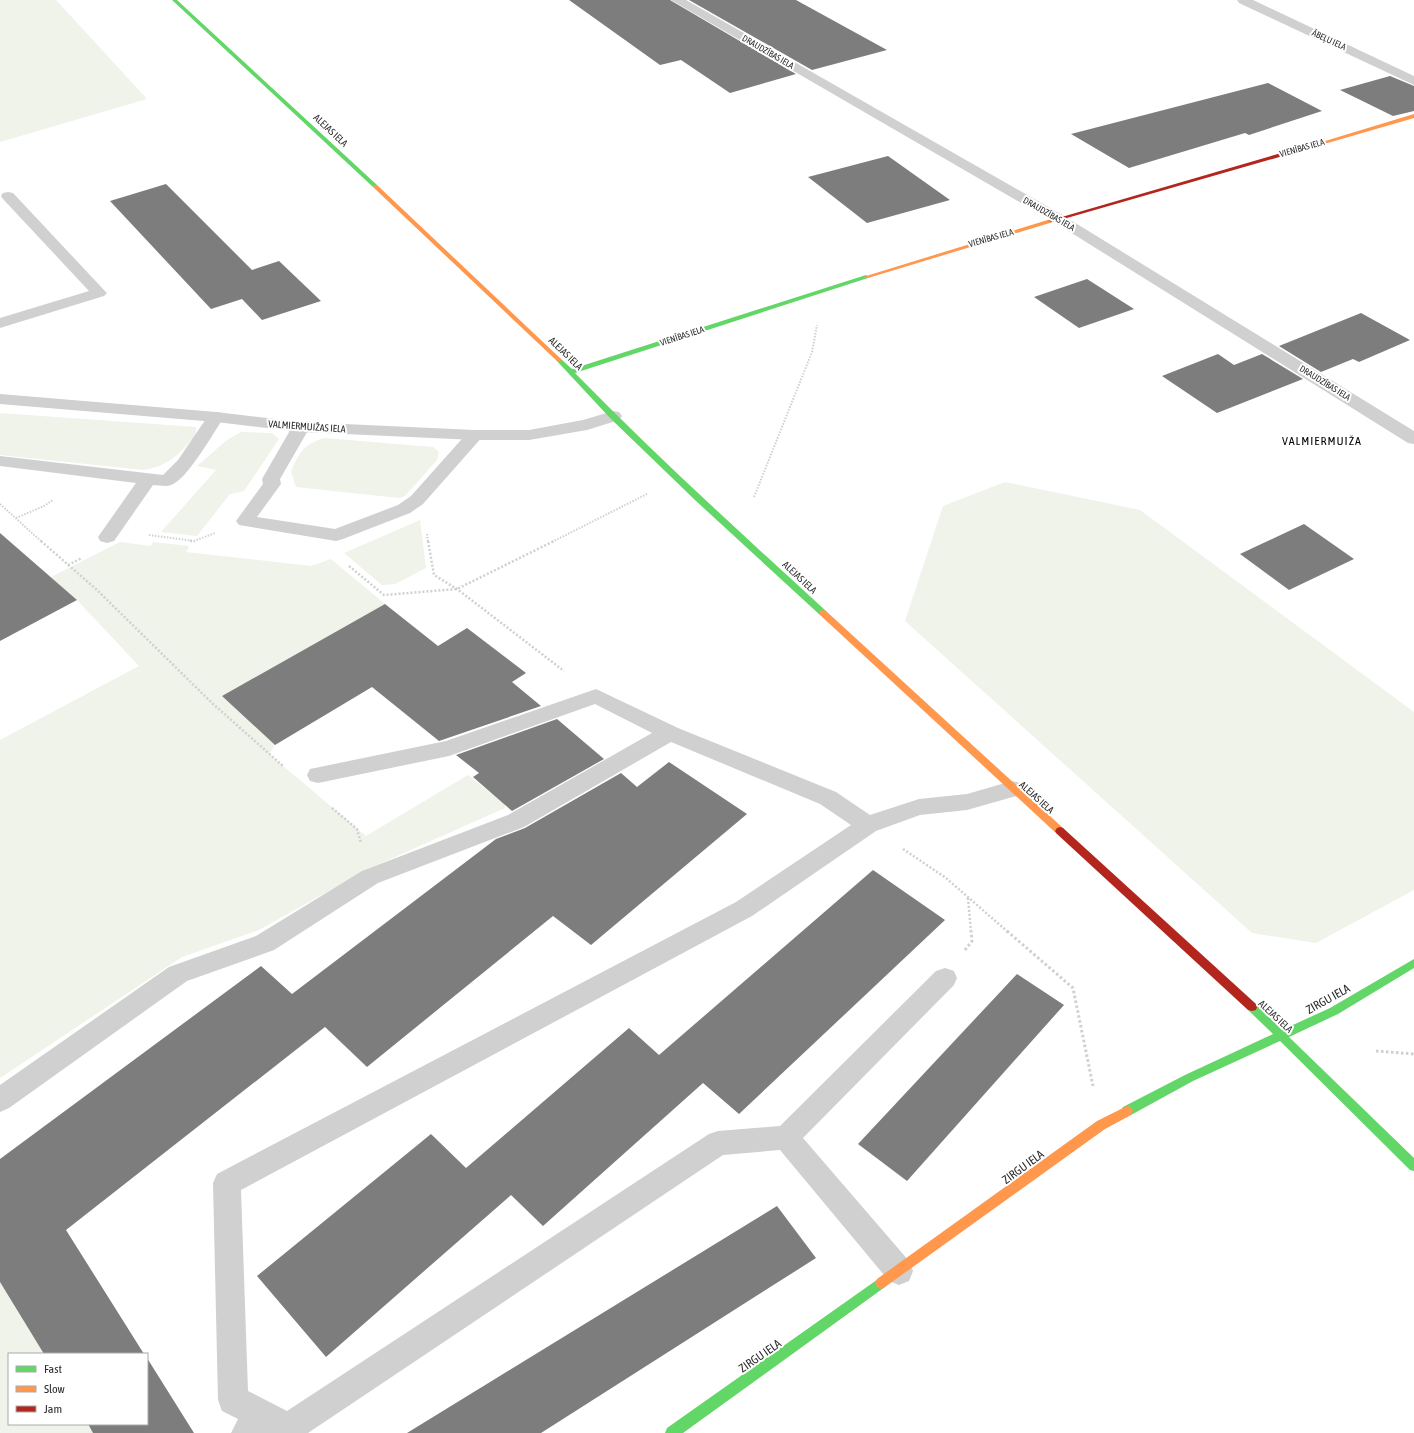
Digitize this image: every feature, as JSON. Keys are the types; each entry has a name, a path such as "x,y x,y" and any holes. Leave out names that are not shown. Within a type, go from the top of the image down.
{"main road":[{"name":"ALEJAS IELA","path":"174,0 332,146 571,372 613,416 698,498 1012,789 1283,1036 1414,1166"},
{"name":"VIENĪBAS IELA","path":"571,372 958,248 1414,116"},
{"name":"ZIRGU IELA","path":"672,1433 1101,1125 1189,1078 1283,1036 1334,1011 1414,963"}],"street":[{"name":"DRAUDZĪBAS IELA","path":"677,0 1059,219 1414,438"},
{"name":"ĀBEĻU IELA","path":"1243,0 1414,81"},
{"name":"VALMIERMUIŽAS IELA","path":"0,399 216,417 301,427 475,435 529,435 587,425 613,416"}],"lane":[{"path":"0,323 100,293 8,196"},
{"path":"0,461 167,481 184,464 216,417"},
{"path":"301,427 271,479 272,484 245,521 336,535 404,508 416,500 475,435"},
{"path":"109,533 148,479"},
{"path":"318,774 449,748 596,696 670,733 828,798 868,825"},
{"path":"0,1100 178,974 265,943 370,877 516,821 670,733"},
{"path":"945,978 786,1137 718,1143 288,1428 254,1424 233,1400 227,1184 744,909 868,825 919,807 967,802 1012,789"},
{"path":"786,1137 899,1271"}],"path":[{"path":"754,497 812,352 823,291"},
{"path":"336,535 337,556 384,595 457,589 649,493"},
{"path":"0,504 97,590 212,703 286,769"},
{"path":"404,508 424,519 434,575 457,589 596,696"},
{"path":"109,533 194,540 245,521"},
{"path":"328,804 357,829 370,877"},
{"path":"868,825 946,878 1073,988 1101,1125"},
{"path":"945,978 972,941 968,897"},
{"path":"1376,1051 1414,1054"}],"shaded area":[{"path":"0,0 56,0 147,99 0,142"},
{"path":"0,413 196,427 196,435 185,448 173,458 153,468 144,470 0,455"},
{"path":"241,432 272,433 279,439 244,491 230,494 197,536 161,532 216,470 197,466 227,440"},
{"path":"324,438 433,447 439,452 437,460 405,496 399,498 296,487 291,471 297,459 303,450 311,443"},
{"path":"1005,482 1140,510 1414,712 1414,890 1316,943 1252,933 905,621 943,506"},
{"path":"420,520 426,568 395,584 382,585 344,553"},
{"path":"120,542 151,546 153,542 189,546 186,552 311,566 331,559 385,604 222,696 275,745 269,754 366,836 468,775 505,804 505,808 368,869 259,930 182,957 0,1078 0,740 139,666 77,600 51,577"},
{"path":"0,1282 43,1353 8,1353 8,1425 88,1425 93,1433 0,1433"}],"building":[{"path":"569,0 670,0 796,74 730,93 681,60 660,65"},
{"path":"689,0 796,0 887,50 812,70"},
{"path":"1390,76 1414,86 1414,111 1393,116 1340,90"},
{"path":"1268,83 1322,111 1249,135 1245,133 1129,168 1071,134"},
{"path":"888,156 950,200 867,223 808,177"},
{"path":"166,184 252,270 279,261 321,301 262,320 242,299 211,309 110,201"},
{"path":"1087,279 1134,309 1079,328 1034,297"},
{"path":"1361,313 1410,340 1359,362 1353,359 1321,372 1279,346"},
{"path":"1218,354 1234,365 1262,354 1303,379 1217,413 1162,376"},
{"path":"1304,524 1354,559 1289,590 1240,554"},
{"path":"0,533 77,600 0,641"},
{"path":"385,604 438,646 467,628 526,673 512,682 541,706 439,741 372,687 275,745 222,696"},
{"path":"557,719 604,759 512,811 473,777 479,773 456,755"},
{"path":"669,762 747,814 591,945 553,916 367,1067 325,1027 66,1230 143,1353 43,1353 0,1282 0,1159 261,966 292,994 496,839 525,828 621,773 637,787"},
{"path":"873,870 945,920 739,1114 703,1083 543,1226 511,1195 326,1357 257,1276 431,1134 466,1168 629,1028 659,1055"},
{"path":"1017,974 1064,1005 907,1181 858,1144"},
{"path":"777,1206 816,1258 541,1433 407,1433"},
{"path":"148,1360 194,1433 93,1433 89,1425 148,1425"}],"traffic: fast":[{"path":"174,0 375,186"},
{"path":"571,372 866,277"},
{"path":"559,360 613,416 698,498 823,613"},
{"path":"1127,1111 1189,1078 1334,1011 1414,963"},
{"path":"1252,1007 1414,1166"},
{"path":"672,1433 881,1283"}],"traffic: slow":[{"path":"1305,148 1414,116"},
{"path":"375,186 559,360"},
{"path":"866,277 1051,221"},
{"path":"823,613 1060,831"},
{"path":"881,1283 1101,1125 1127,1111"}],"traffic: jam":[{"path":"1051,221 1305,148"},
{"path":"1060,831 1252,1007"}],"district":[{"name":"VALMIERMUIŽA","path":"1322,441"}]}
